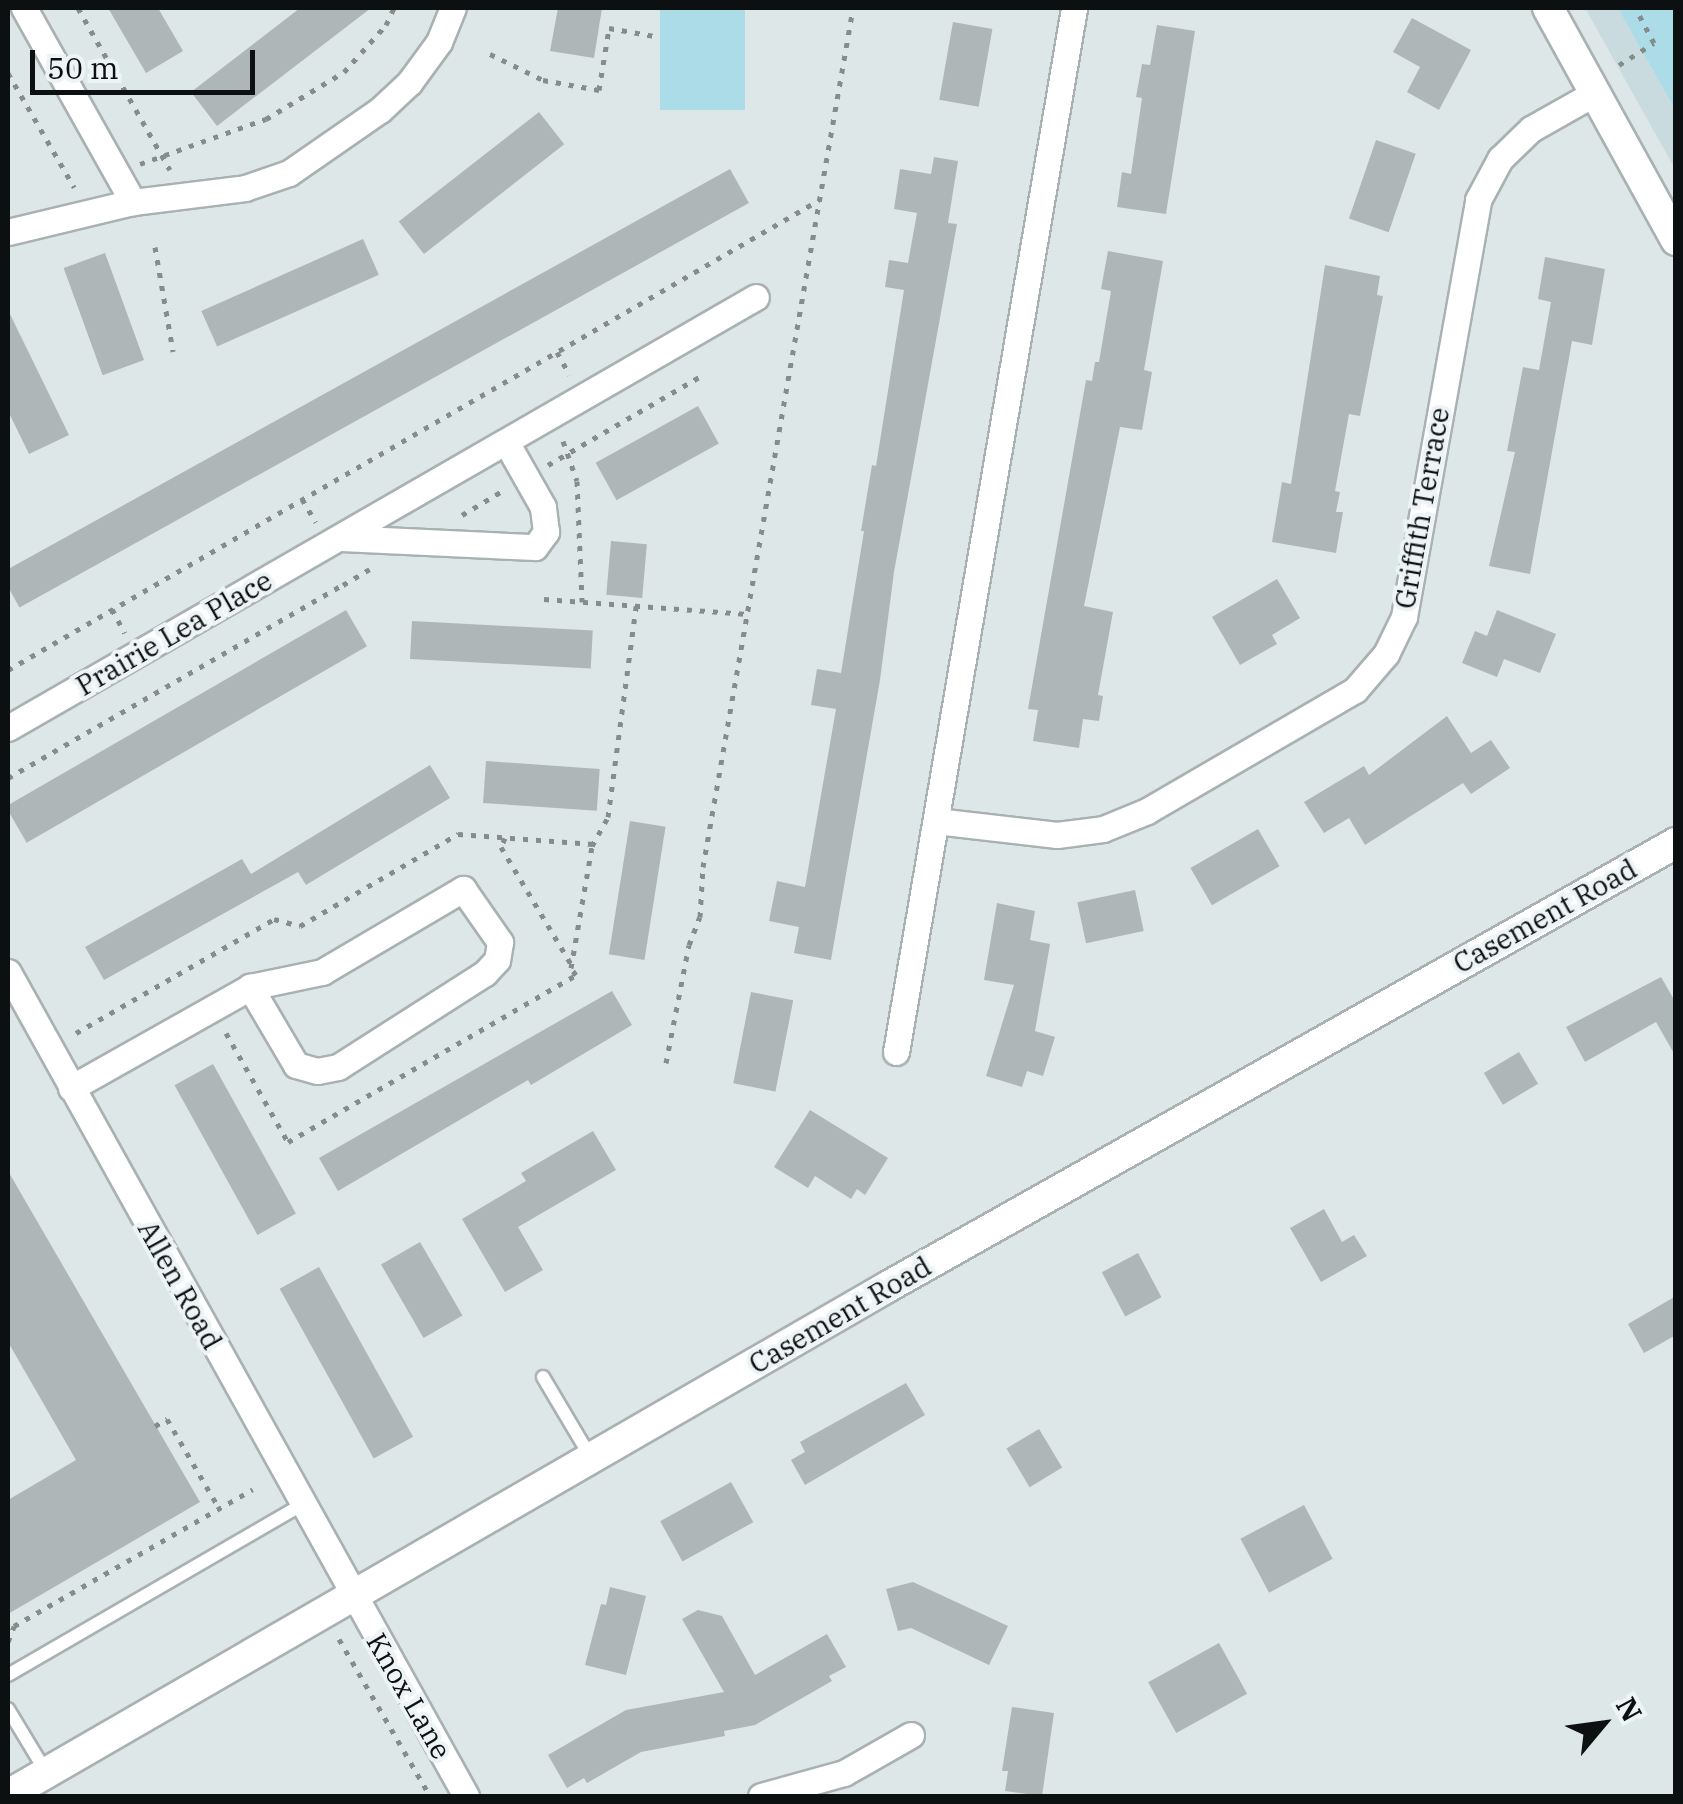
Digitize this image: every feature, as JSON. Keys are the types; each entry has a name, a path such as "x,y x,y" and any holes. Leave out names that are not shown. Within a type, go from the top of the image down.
{"street":[{"path":"24,8 133,202"},
{"path":"8,232 133,202 246,188 289,173 380,110 419,70 439,42 454,8"},
{"path":"896,1052 1074,8"},
{"path":"1548,8 1676,240"},
{"name":"Griffith Terrace","path":"936,820 1058,835 1103,828 1147,811 1355,690 1386,654 1404,617 1478,200 1500,159 1531,128 1595,93"},
{"name":"Prairie Lea Place","path":"8,728 756,297"},
{"path":"341,538 535,548 546,532 542,506 506,442"},
{"name":"Casement Road","path":"8,1794 590,1457 1676,842"},
{"path":"71,1088 250,987 322,972 463,889 500,942 498,960 485,973 338,1067 316,1071 296,1065 250,987"},
{"name":"Allen Road","path":"8,972 353,1596"},
{"name":"Knox Lane","path":"353,1596 466,1796"},
{"path":"761,1796 844,1773 910,1735"}],"lane":[{"path":"542,1377 590,1457"},
{"path":"8,1675 302,1506"},
{"path":"8,1708 46,1772"}],"path":[{"path":"78,8 186,198"},
{"path":"116,172 266,120 344,72 386,25 394,8"},
{"path":"666,1063 689,945 700,918 703,867 853,8"},
{"path":"1619,65 1654,43 1635,8"},
{"path":"490,54 543,80 599,90 609,28 654,36"},
{"path":"8,73 74,187"},
{"path":"8,670 819,200"},
{"path":"156,247 174,351"},
{"path":"416,542 701,376"},
{"path":"568,453 581,517 582,602"},
{"path":"8,778 342,585"},
{"path":"544,599 747,614"},
{"path":"572,966 594,844 608,817 636,606"},
{"path":"76,1033 274,920 300,926 458,834 594,844"},
{"path":"505,838 501,847 576,975"},
{"path":"155,1426 167,1419 219,1508"},
{"path":"8,1642 14,1626 253,1489"},
{"path":"339,1639 430,1796"}],"shaded area":[{"path":"660,8 745,8 745,110 660,110"},
{"path":"1585,8 1675,8 1675,169"},
{"path":"1618,8 1675,8 1675,109"}],"building":[{"path":"108,8 158,8 183,51 146,73"},
{"path":"300,8 371,8 217,126 191,92"},
{"path":"558,8 602,8 594,58 550,51"},
{"path":"1412,18 1471,50 1439,110 1407,92 1420,67 1393,52"},
{"path":"953,22 992,29 979,107 939,100"},
{"path":"1157,25 1195,31 1166,214 1117,207 1122,172 1131,174 1142,98 1136,97 1142,64 1150,65"},
{"path":"539,112 564,144 424,254 399,222"},
{"path":"1376,140 1416,154 1389,232 1349,218"},
{"path":"934,157 958,161 948,223 957,224 894,572 880,680 831,960 794,953 799,927 769,921 777,881 805,887 836,709 811,705 817,669 841,673 861,531 872,465 876,466 904,290 885,287 889,260 908,263 917,213 894,209 900,169 931,174"},
{"path":"730,169 749,203 19,607 8,587 8,569"},
{"path":"363,239 379,275 217,347 201,311"},
{"path":"1108,251 1163,261 1144,370 1152,372 1142,430 1120,427 1084,606 1113,612 1098,695 1103,696 1099,721 1083,719 1079,748 1033,741 1038,710 1028,709 1086,380 1092,381 1095,362 1099,362 1111,291 1101,289"},
{"path":"105,253 144,360 103,375 64,268"},
{"path":"1545,257 1605,269 1592,345 1572,341 1530,574 1489,566 1515,452 1507,451 1523,367 1539,370 1551,302 1538,299"},
{"path":"1325,265 1380,276 1377,295 1383,296 1360,416 1349,414 1335,491 1340,492 1336,512 1343,512 1336,553 1272,542 1282,482 1291,484"},
{"path":"8,310 69,435 29,454 8,411"},
{"path":"698,406 719,444 617,500 596,463"},
{"path":"611,541 647,544 642,598 606,595"},
{"path":"1277,579 1300,618 1272,635 1277,644 1240,665 1212,617"},
{"path":"346,610 367,646 27,843 8,805"},
{"path":"1497,610 1556,634 1540,673 1504,659 1497,677 1462,663 1475,631 1487,636"},
{"path":"412,621 593,630 591,668 410,659"},
{"path":"1447,716 1471,753 1491,740 1510,768 1471,794 1463,783 1365,845 1349,818 1324,833 1304,802 1364,766 1369,775"},
{"path":"486,761 600,769 597,811 483,803"},
{"path":"430,765 450,798 306,885 298,872 104,980 85,947 242,859 251,874"},
{"path":"630,821 666,827 644,960 609,954"},
{"path":"1258,829 1280,866 1212,905 1190,868"},
{"path":"1135,890 1144,931 1086,943 1077,902"},
{"path":"997,903 1035,911 1030,940 1050,944 1035,1031 1055,1037 1043,1076 1027,1071 1022,1087 986,1076 1014,985 984,980"},
{"path":"1661,977 1676,1003 1676,1057 1656,1022 1585,1062 1566,1027"},
{"path":"612,991 632,1025 531,1085 528,1080 338,1191 319,1158"},
{"path":"751,992 793,1000 775,1091 733,1083"},
{"path":"1519,1052 1538,1084 1503,1105 1484,1073"},
{"path":"213,1064 296,1214 257,1235 175,1085"},
{"path":"810,1110 888,1158 865,1195 857,1189 851,1199 815,1176 808,1188 774,1167"},
{"path":"593,1131 616,1170 518,1227 543,1270 505,1292 462,1219 526,1181 521,1173"},
{"path":"8,1171 200,1502 8,1614 8,1500 76,1460 8,1342"},
{"path":"1324,1209 1342,1242 1354,1235 1367,1256 1321,1282 1290,1228"},
{"path":"420,1242 462,1316 424,1338 381,1264"},
{"path":"1138,1253 1161,1297 1125,1316 1102,1272"},
{"path":"319,1267 413,1437 374,1458 280,1289"},
{"path":"1676,1296 1676,1335 1644,1353 1628,1324"},
{"path":"906,1383 925,1415 805,1485 791,1460 805,1452 800,1442"},
{"path":"1039,1429 1062,1468 1030,1487 1006,1449"},
{"path":"731,1482 753,1522 682,1562 660,1521"},
{"path":"1304,1505 1333,1559 1269,1593 1240,1539"},
{"path":"913,1582 1008,1626 989,1665 911,1628 898,1631 886,1589"},
{"path":"610,1587 646,1596 626,1675 585,1665 601,1604 606,1605"},
{"path":"698,1610 722,1616 755,1675 827,1634 846,1667 829,1676 832,1681 755,1725 724,1731 725,1736 641,1752 587,1783 584,1778 567,1788 548,1755 626,1710 724,1692 682,1619"},
{"path":"1219,1643 1247,1694 1176,1733 1148,1682"},
{"path":"1012,1707 1054,1713 1042,1796 1005,1791 1008,1771 1002,1771"}]}
